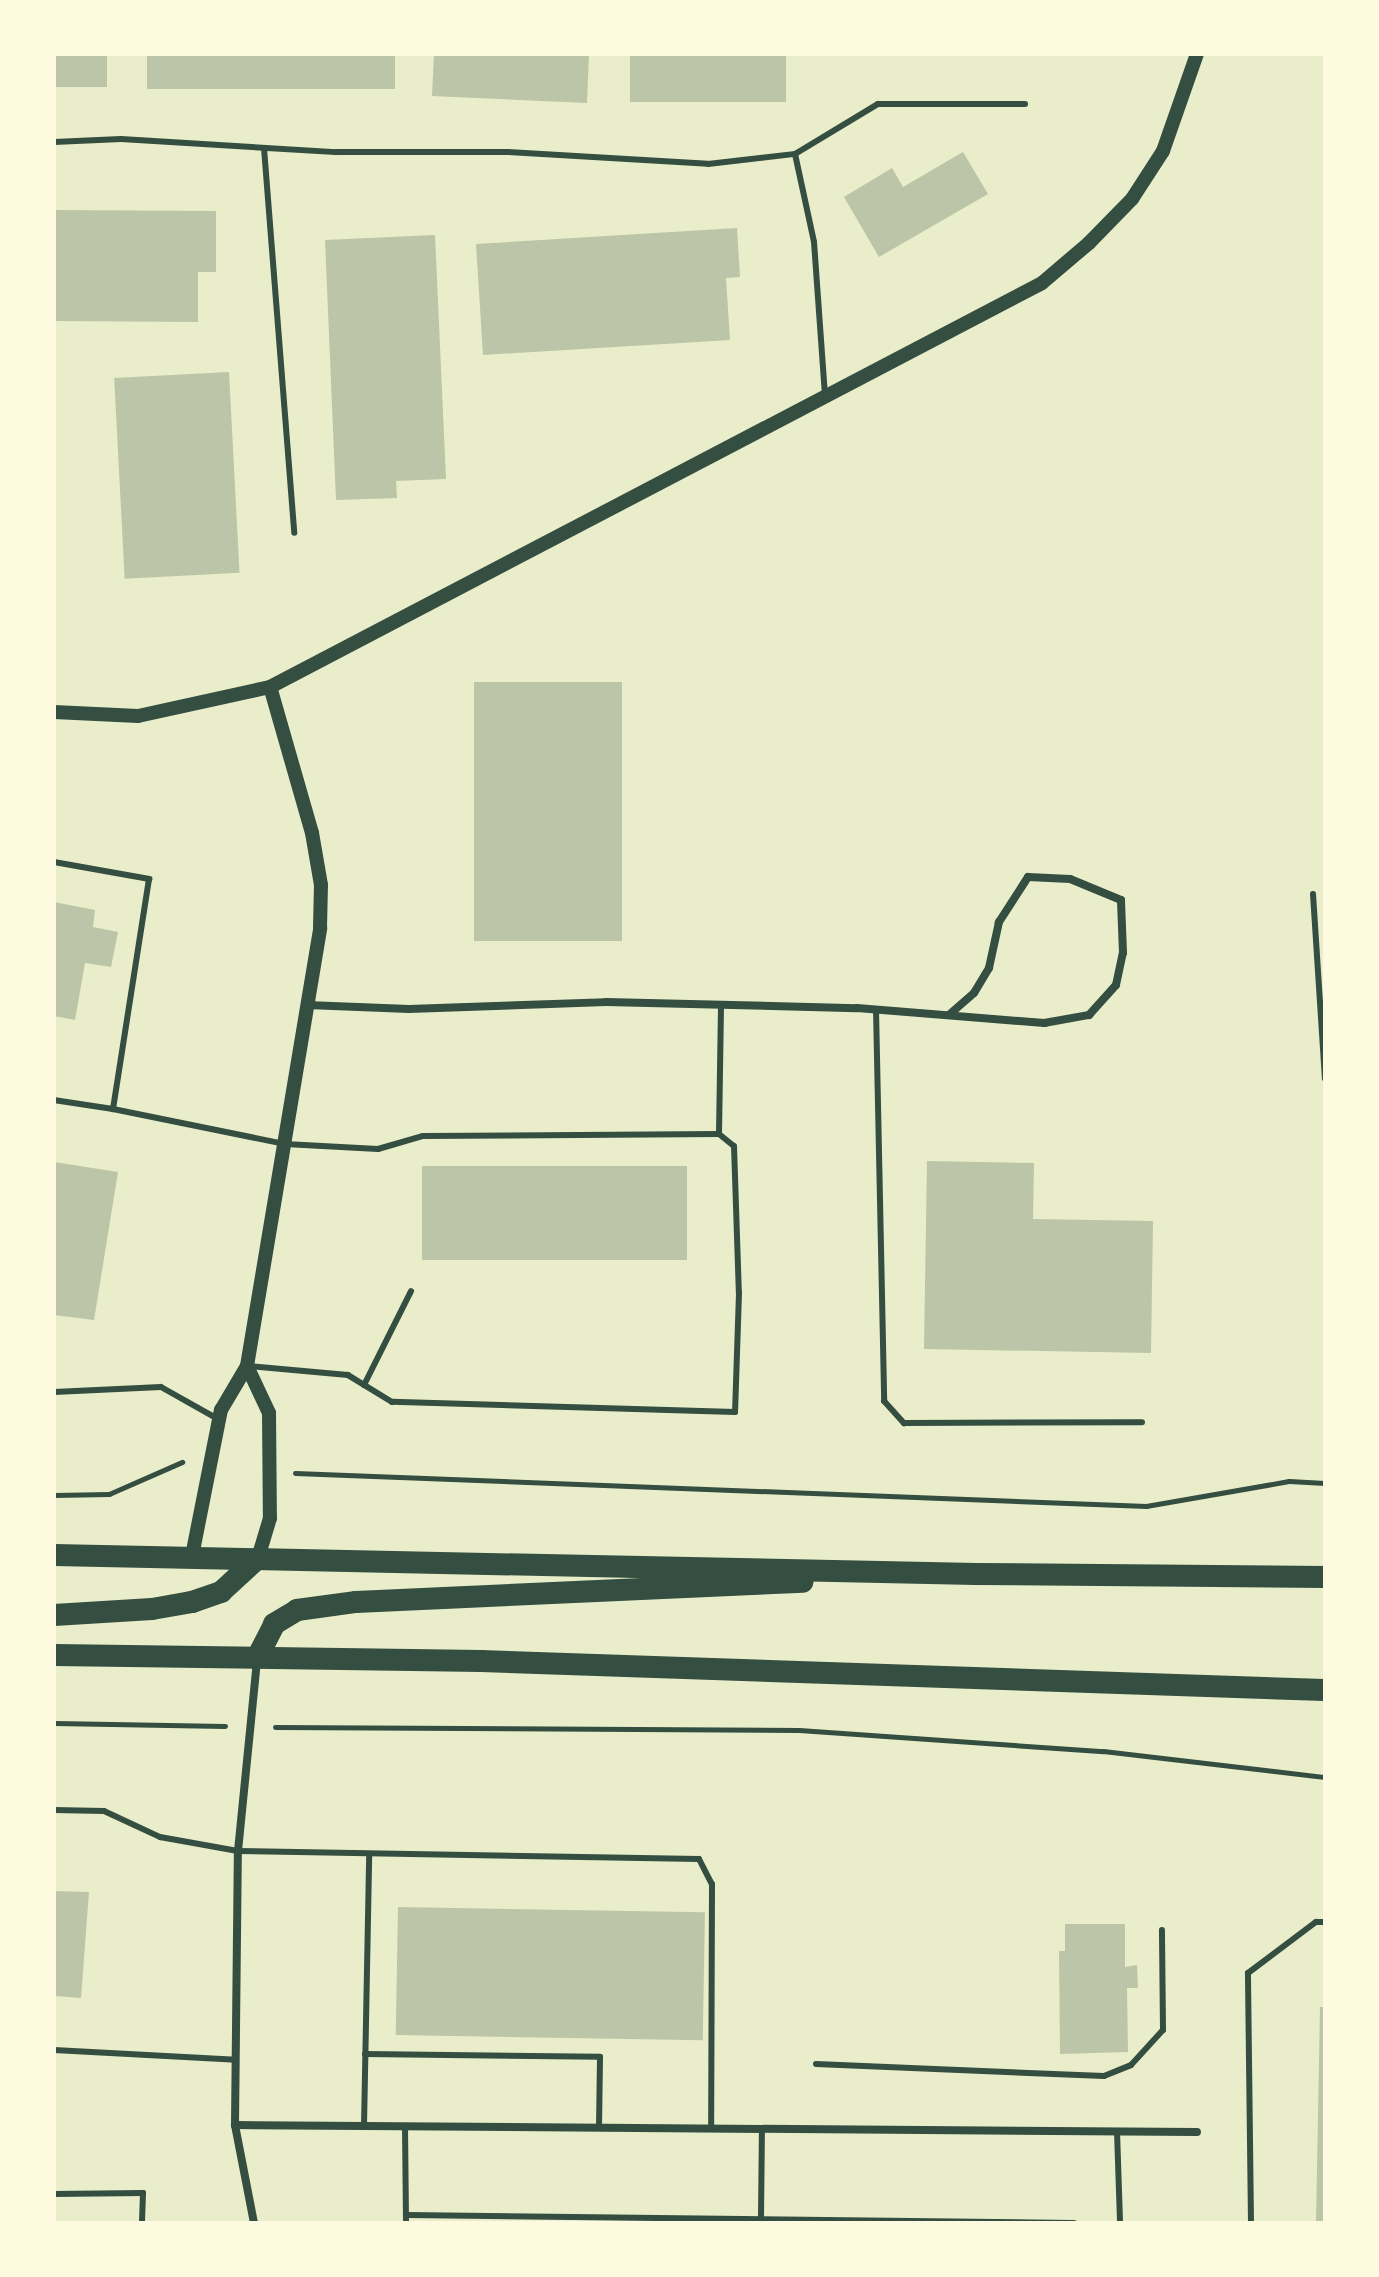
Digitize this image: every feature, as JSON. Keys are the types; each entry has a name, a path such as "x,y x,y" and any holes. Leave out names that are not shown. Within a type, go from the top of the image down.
{"highway":[{"path":"54,1555 976,1574 1325,1577"},
{"path":"54,1615 152,1609 192,1602 221,1592 258,1558"},
{"path":"257,1658 274,1624 297,1610 356,1602 976,1574"},
{"path":"54,1655 481,1661 1325,1690"},
{"path":"1198,1685 1325,1675"}],"street":[{"path":"54,712 138,716 270,687 1042,283 1089,243 1132,199 1163,151 1197,54"},
{"path":"192,1556 219,1419 247,1366 320,928 321,885 312,833 270,687"},
{"path":"307,1005 409,1009 512,1003 721,1005 876,1009 1044,1023 1089,1015 1116,985 1123,953 1121,900 1070,879 1028,877 999,922 989,968 974,993 949,1015"},
{"path":"247,1366 269,1413 270,1518 258,1558"},
{"path":"254,2223 235,2125 238,1851 257,1658"},
{"path":"235,2125 1197,2132"}],"lane":[{"path":"54,142 121,139 336,152 508,152 708,164 795,154 878,104 1025,104"},
{"path":"264,148 294,533"},
{"path":"795,154 814,242 825,397"},
{"path":"54,862 149,879 113,1109"},
{"path":"1313,894 1325,1079"},
{"path":"719,1134 721,1005"},
{"path":"876,1009 884,1401 904,1423 1142,1422"},
{"path":"54,1100 285,1144 378,1149 423,1136 719,1134 734,1146 739,1293 735,1412 392,1402 348,1375 247,1366"},
{"path":"364,1385 411,1291"},
{"path":"54,1392 161,1387 219,1419"},
{"path":"54,1810 104,1811 160,1837 238,1851 699,1859 712,1884 711,2129"},
{"path":"364,2126 369,1855"},
{"path":"1251,2223 1248,1973 1316,1922 1325,1922"},
{"path":"816,2064 1104,2076 1131,2065 1163,2030 1162,1930"},
{"path":"54,2050 236,2060"},
{"path":"365,2054 600,2057 599,2128"},
{"path":"405,2126 406,2219 761,2218 1074,2223"},
{"path":"761,2218 762,2129"},
{"path":"1117,2131 1120,2223"},
{"path":"54,2194 143,2193 142,2223"}],"path":[{"path":"54,1495 109,1494 181,1462 210,1464"},
{"path":"270,1470 329,1476 1146,1506 1289,1481 1325,1483"},
{"path":"54,1723 799,1730 1103,1751 1325,1777"}],"building":[{"path":"54,54 107,54 107,87 54,87"},
{"path":"147,54 395,54 395,89 147,89"},
{"path":"434,54 589,54 587,103 432,96"},
{"path":"630,54 786,54 786,102 630,102"},
{"path":"963,152 988,194 879,257 844,197 892,168 903,187"},
{"path":"54,210 216,211 216,272 198,272 198,322 54,321"},
{"path":"737,228 740,277 726,278 730,340 483,355 476,244"},
{"path":"435,235 446,479 396,481 397,498 336,500 325,240"},
{"path":"229,372 240,573 125,579 114,378"},
{"path":"474,682 622,682 622,941 474,941"},
{"path":"54,902 95,910 93,927 118,932 111,967 85,963 75,1020 54,1016"},
{"path":"927,1161 1034,1163 1033,1219 1153,1221 1151,1353 924,1349"},
{"path":"54,1162 118,1172 94,1320 54,1315"},
{"path":"422,1166 687,1166 687,1260 422,1260"},
{"path":"54,1891 89,1892 81,1998 54,1996"},
{"path":"398,1907 705,1912 703,2040 396,2035"},
{"path":"1065,1924 1125,1924 1125,1967 1137,1965 1138,1988 1127,1988 1128,2052 1060,2054 1059,1951 1065,1951"},
{"path":"1320,2007 1325,2007 1325,2223 1316,2223"}]}
